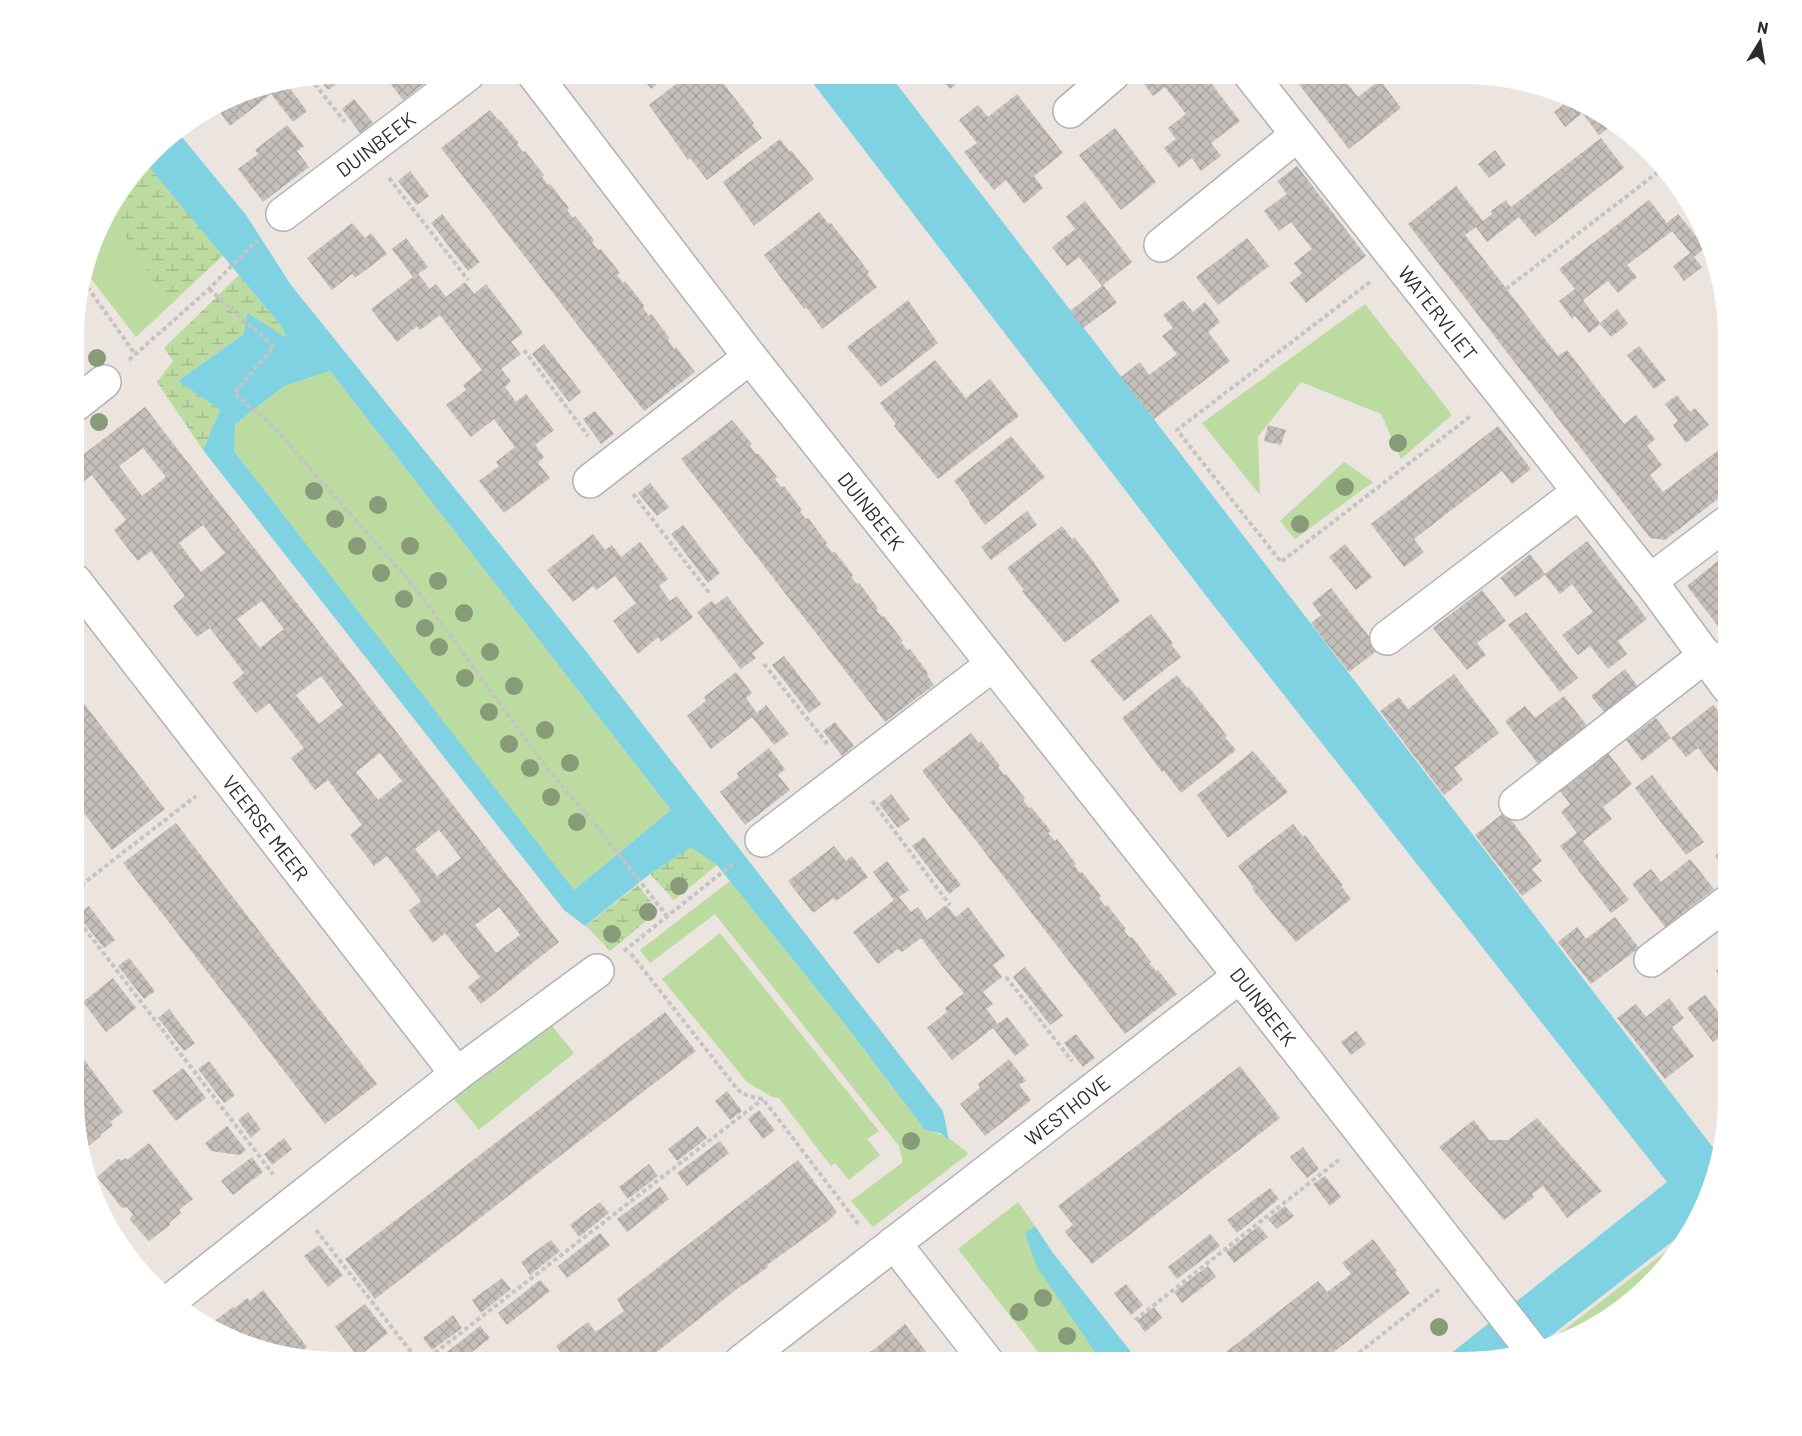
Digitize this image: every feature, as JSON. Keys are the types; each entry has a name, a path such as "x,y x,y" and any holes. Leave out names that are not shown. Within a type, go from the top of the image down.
{"street":[{"name":"DUINBEEK","path":"283,214 455,84"},
{"name":"DUINBEEK","path":"542,84 750,357 1240,976 1527,1344"},
{"path":"1070,111 1101,84"},
{"name":"WATERVLIET","path":"1258,84 1650,581 1718,672"},
{"path":"1161,245 1297,135"},
{"path":"590,481 750,357"},
{"path":"84,398 104,382"},
{"path":"1387,638 1579,492"},
{"path":"1650,581 1718,530"},
{"name":"VEERSE MEER","path":"84,593 457,1074"},
{"path":"1516,803 1706,655"},
{"path":"762,840 992,665"},
{"path":"1651,960 1718,910"},
{"path":"177,1295 457,1074 597,971"},
{"name":"WESTHOVE","path":"754,1352 1240,976"},
{"path":"894,1244 979,1352"}],"path":[{"path":"1506,289 1658,173"},
{"path":"147,344 208,289 283,214"},
{"path":"1397,261 1177,430 1281,562 1501,393"},
{"path":"89,289 135,354"},
{"path":"208,289 274,347 234,393 271,424 417,590 549,771 667,916"},
{"path":"84,883 225,773"},
{"path":"597,971 704,887"},
{"path":"84,928 413,1352"},
{"path":"627,948 738,1090 748,1096 763,1099 864,1231 894,1244"},
{"path":"1006,977 1095,1089"},
{"path":"434,1352 763,1099"},
{"path":"1135,1320 1366,1138"},
{"path":"1362,1352 1474,1275"}],"green space":[{"path":"149,167 223,255 136,337 91,279 97,256 110,225 136,183"},
{"path":"149,167 223,255 169,306 114,218 136,183"},
{"path":"239,275 282,327 286,339 244,334 178,381 220,410 203,450 157,382 173,361 164,348"},
{"path":"1365,304 1452,415 1401,459 1381,414 1301,382 1258,437 1260,495 1202,423"},
{"path":"330,371 671,810 573,891 234,451 234,424 284,386"},
{"path":"1344,462 1373,482 1295,539 1280,521"},
{"path":"691,846 717,865 674,900 650,874"},
{"path":"730,881 848,1028 925,1130 948,1138 968,1154 873,1227 851,1201 903,1162 899,1146 715,914 650,963 640,950"},
{"path":"638,885 658,911 610,951 586,926"},
{"path":"720,933 879,1131 867,1139 880,1155 849,1180 835,1163 831,1166 779,1098 772,1097 747,1082 662,979"},
{"path":"549,1022 574,1053 479,1130 454,1099"},
{"path":"1018,1202 1035,1226 1025,1233 1102,1352 1038,1352 958,1249"},
{"path":"1668,1250 1644,1278 1619,1300 1577,1326 1559,1334"}],"water":[{"path":"814,84 897,84 1713,1148 1699,1195 1674,1240 1547,1339 1498,1350 1453,1352 1667,1182 1214,606"},
{"path":"182,137 246,215 291,285 585,650 943,1111 949,1140 940,1133 925,1130 848,1028 717,865 691,847 650,874 585,926 564,910 203,450 220,410 178,381 244,334 248,313 286,338 282,327 149,167","holes":["330,371 671,810 574,890 234,451 235,424 284,386"]},
{"path":"1035,1226 1053,1253 1131,1352 1095,1352 1037,1267 1025,1233"}],"building":[{"path":"336,84 328,90 324,85"},
{"path":"391,84 424,84 403,100"},
{"path":"647,84 657,84 651,89"},
{"path":"676,84 724,84 754,123 752,125 762,138 707,180 690,158 688,160 649,105"},
{"path":"946,84 956,84 950,89"},
{"path":"1144,84 1212,84 1240,121 1211,143 1221,156 1201,171 1192,158 1179,168 1164,148 1176,139 1168,128 1186,114 1165,87 1153,96"},
{"path":"1299,84 1348,84 1358,97 1375,84 1383,84 1401,108 1349,149"},
{"path":"288,89 307,111 293,122 271,94 230,126 220,113 256,97"},
{"path":"1017,94 1063,153 1034,176 1043,188 1024,204 1006,180 994,190 979,172 964,152 977,143 959,120 978,105 988,117"},
{"path":"354,99 373,123 360,133 342,109"},
{"path":"1564,104 1577,110 1591,118 1608,129 1599,135 1582,113 1565,127 1554,112"},
{"path":"490,110 544,175 542,177 569,208 567,210 573,218 575,216 594,240 592,243 598,250 601,249 620,273 617,275 623,283 625,281 644,305 643,308 649,316 651,314 669,337 668,340 674,349 676,347 695,372 644,411 441,148"},
{"path":"287,125 304,146 297,151 309,167 263,202 238,169 258,154 255,150"},
{"path":"1115,128 1156,182 1121,210 1079,155"},
{"path":"1601,138 1624,168 1535,237 1519,217 1487,242 1476,227 1465,235 1558,356 1567,350 1624,424 1636,415 1655,439 1647,446 1662,465 1650,475 1663,492 1718,450 1718,499 1665,540 1650,538 1408,224 1456,186 1483,221 1492,214 1491,211 1506,200 1511,207"},
{"path":"780,139 814,179 754,226 723,182"},
{"path":"1495,150 1506,165 1489,178 1478,164"},
{"path":"1297,166 1366,256 1306,303 1290,283 1302,273 1294,263 1312,249 1291,222 1279,231 1264,211 1287,194 1277,181"},
{"path":"410,171 429,196 417,205 398,181"},
{"path":"1649,200 1667,223 1678,214 1698,239 1703,250 1694,257 1702,267 1684,281 1673,266 1690,253 1672,231 1627,265 1637,277 1618,293 1608,281 1583,300 1600,323 1617,309 1628,324 1611,337 1600,324 1589,333 1575,316 1572,319 1559,301 1575,289 1559,269"},
{"path":"1085,201 1132,262 1103,285 1117,303 1083,328 1070,311 1102,286 1079,257 1067,266 1052,247 1075,229 1066,217"},
{"path":"819,212 829,224 831,223 869,272 867,274 877,287 822,329 806,307 804,309 764,255"},
{"path":"442,214 480,262 468,271 431,223"},
{"path":"352,223 365,238 371,233 387,254 355,278 352,274 332,290 307,258"},
{"path":"406,238 428,267 418,274 430,289 436,284 446,297 465,282 474,294 486,284 523,333 511,342 521,354 501,369 511,381 505,387 516,402 526,394 554,430 535,445 544,457 538,463 550,478 504,513 479,481 499,466 496,462 515,447 494,419 471,437 446,405 466,390 463,385 482,370 440,315 420,330 417,326 397,342 371,309 413,277 392,249"},
{"path":"1247,238 1269,266 1218,305 1196,277"},
{"path":"908,300 938,343 881,387 847,347"},
{"path":"1183,300 1193,312 1205,302 1220,322 1208,332 1230,361 1154,419 1121,377 1140,362 1149,375 1177,354 1162,336 1173,328 1163,315"},
{"path":"544,344 581,392 569,402 532,354"},
{"path":"1639,346 1666,380 1654,389 1627,355"},
{"path":"935,360 966,398 990,379 1019,416 938,479 894,426 896,424 880,403"},
{"path":"1677,395 1690,412 1695,408 1709,425 1686,443 1673,425 1678,421 1665,404"},
{"path":"145,407 559,942 481,1004 468,987 480,977 445,933 433,943 409,911 421,901 387,856 374,866 350,835 362,825 328,780 315,790 291,758 304,748 269,703 256,713 232,683 244,673 210,628 197,637 185,622 173,606 185,596 151,551 138,561 114,530 126,520 92,475 84,481 84,454","holes":["143,448 166,477 142,496 119,466","203,525 225,553 201,572 179,543","262,601 284,629 260,648 237,619","321,676 343,705 319,724 296,695","380,753 402,781 378,800 356,772","439,830 461,858 437,876 415,849","499,907 520,935 496,953 475,925"]},
{"path":"595,411 614,434 601,444 583,419"},
{"path":"732,420 752,444 750,446 756,454 759,454 777,477 775,479 781,487 784,486 802,510 800,512 806,519 808,518 827,543 826,545 832,552 835,552 853,575 851,577 857,584 859,583 878,608 876,610 882,617 884,616 907,650 910,649 928,673 934,685 885,722 681,459"},
{"path":"1268,425 1286,430 1281,445 1264,441"},
{"path":"1498,426 1531,469 1512,484 1502,471 1414,539 1424,552 1404,567 1371,524"},
{"path":"1011,436 1045,477 985,525 954,481"},
{"path":"650,483 669,507 657,516 638,493"},
{"path":"1027,511 1037,525 991,560 981,547"},
{"path":"683,525 720,573 708,583 671,534"},
{"path":"1062,526 1093,561 1120,601 1065,643 1022,591 1024,590 1007,568"},
{"path":"593,534 605,550 612,545 621,557 640,542 668,579 659,586 670,601 677,596 693,617 661,642 658,637 638,654 613,621 636,603 615,576 596,590 593,586 573,602 547,570"},
{"path":"1587,541 1647,619 1618,641 1627,654 1608,669 1590,646 1578,655 1562,635 1593,612 1572,584 1560,594 1545,575 1515,597 1500,578 1530,554 1545,574"},
{"path":"1345,544 1372,577 1356,590 1329,557"},
{"path":"1718,561 1718,626 1687,586"},
{"path":"1331,588 1379,649 1349,672 1311,623 1321,615 1312,603"},
{"path":"1482,590 1506,621 1477,643 1486,655 1467,670 1433,628"},
{"path":"727,596 764,644 752,653 756,658 741,669 697,612 712,601 715,605"},
{"path":"1526,612 1578,678 1560,692 1508,625"},
{"path":"1151,614 1181,657 1124,701 1090,661"},
{"path":"784,656 821,704 809,713 772,665"},
{"path":"1625,669 1638,687 1605,713 1591,696"},
{"path":"736,672 752,693 746,698 757,713 766,705 789,734 774,745 752,717 711,749 687,716 706,701 704,697"},
{"path":"1454,674 1499,733 1454,768 1463,780 1444,795 1380,711 1399,697 1408,709"},
{"path":"1177,675 1187,688 1189,687 1236,750 1181,793 1164,771 1162,772 1122,718"},
{"path":"1564,696 1587,726 1538,764 1505,721 1525,706 1535,718"},
{"path":"84,704 165,809 112,850 84,813"},
{"path":"1713,705 1718,711 1718,773 1698,748 1686,757 1671,738"},
{"path":"1656,718 1671,738 1642,761 1626,740"},
{"path":"835,722 854,746 842,756 823,731"},
{"path":"971,733 979,743 981,741 1004,775 1006,774 1025,798 1023,800 1029,808 1031,807 1051,831 1048,833 1055,841 1057,839 1080,873 1082,872 1101,896 1099,898 1105,906 1107,905 1126,929 1124,931 1130,938 1132,937 1151,962 1149,963 1156,971 1158,970 1177,994 1125,1034 922,771"},
{"path":"769,748 785,769 778,775 790,790 745,825 720,792 739,777 737,773"},
{"path":"1253,751 1288,792 1228,838 1197,795"},
{"path":"1608,753 1632,784 1603,807 1612,819 1583,841 1629,900 1611,913 1560,846 1577,833 1561,812 1570,804 1560,791"},
{"path":"1652,775 1704,842 1686,855 1635,788"},
{"path":"891,794 910,819 898,828 879,804"},
{"path":"1505,812 1542,861 1532,869 1542,881 1522,896 1475,835"},
{"path":"176,823 377,1084 325,1124 123,863"},
{"path":"1293,824 1303,837 1305,835 1351,899 1296,942 1252,889 1254,888 1238,866"},
{"path":"924,837 961,885 949,894 912,846"},
{"path":"834,846 846,861 852,856 868,877 836,901 833,898 813,913 788,881"},
{"path":"1690,859 1714,889 1665,927 1632,884 1651,869 1661,882"},
{"path":"887,861 909,890 899,897 911,912 918,907 927,920 946,905 956,917 968,907 1005,956 993,965 1002,977 983,992 993,1004 986,1009 998,1024 1007,1017 1029,1045 1015,1056 993,1028 952,1060 927,1028 947,1012 945,1008 964,993 921,938 902,952 898,949 878,964 853,932 894,900 873,872"},
{"path":"89,906 115,940 104,948 84,923 84,910"},
{"path":"1615,917 1639,948 1591,984 1558,942 1577,927 1586,939"},
{"path":"129,958 155,991 144,999 118,966"},
{"path":"1025,967 1063,1016 1050,1025 1013,977"},
{"path":"113,978 136,1008 106,1032 84,1001"},
{"path":"1705,995 1718,1012 1718,1038 1713,1042 1687,1008"},
{"path":"1669,998 1684,1018 1672,1027 1694,1056 1665,1079 1617,1018 1636,1004 1646,1017"},
{"path":"169,1009 195,1043 184,1051 158,1018"},
{"path":"665,1012 696,1051 375,1299 345,1259"},
{"path":"1356,1031 1366,1044 1351,1055 1341,1042"},
{"path":"1076,1034 1095,1058 1083,1067 1064,1043"},
{"path":"84,1059 123,1112 110,1122 113,1125 89,1146 84,1098"},
{"path":"1009,1059 1026,1081 1019,1085 1031,1100 985,1136 960,1104 980,1088 978,1084"},
{"path":"209,1061 235,1095 224,1103 198,1069"},
{"path":"1240,1066 1280,1118 1092,1264 1066,1233 1065,1231 1073,1225 1058,1206"},
{"path":"183,1068 206,1098 176,1121 152,1091"},
{"path":"727,1091 742,1111 730,1120 715,1101"},
{"path":"759,1110 775,1130 763,1139 748,1119"},
{"path":"248,1112 261,1129 251,1138 238,1120"},
{"path":"1537,1118 1602,1191 1567,1218 1543,1186 1532,1194 1534,1197 1504,1220 1439,1147 1474,1120 1489,1140 1508,1140"},
{"path":"227,1126 246,1150 240,1155 211,1151 205,1143"},
{"path":"698,1126 707,1138 677,1161 668,1149"},
{"path":"284,1138 292,1149 272,1165 264,1154"},
{"path":"720,1141 729,1153 687,1186 677,1173"},
{"path":"149,1143 193,1199 179,1210 181,1213 169,1223 170,1225 149,1241 130,1220 133,1215 127,1207 122,1208 97,1177 118,1159 121,1161 126,1158 127,1160"},
{"path":"1303,1147 1319,1169 1307,1178 1290,1157"},
{"path":"252,1157 263,1172 233,1195 221,1181"},
{"path":"798,1160 837,1212 657,1352 560,1352 556,1346 588,1322 596,1332 624,1311 617,1299"},
{"path":"649,1164 658,1176 628,1199 619,1187"},
{"path":"1325,1176 1341,1197 1330,1206 1313,1184"},
{"path":"660,1187 669,1199 627,1232 617,1219"},
{"path":"1270,1188 1279,1199 1237,1233 1227,1220"},
{"path":"600,1202 609,1213 579,1237 570,1225"},
{"path":"1285,1206 1294,1216 1277,1229 1268,1219"},
{"path":"1259,1226 1268,1237 1234,1263 1226,1252"},
{"path":"600,1233 610,1245 567,1278 558,1266"},
{"path":"1210,1234 1220,1246 1177,1279 1168,1267"},
{"path":"1373,1239 1410,1293 1334,1352 1226,1352 1318,1281 1327,1292 1351,1274 1342,1263"},
{"path":"551,1240 560,1251 530,1275 521,1262"},
{"path":"319,1245 343,1275 328,1287 304,1256"},
{"path":"1208,1266 1216,1277 1182,1303 1174,1292"},
{"path":"502,1278 511,1289 481,1313 472,1300"},
{"path":"540,1280 550,1291 507,1325 498,1313"},
{"path":"1126,1284 1143,1305 1131,1315 1114,1293"},
{"path":"263,1290 307,1347 303,1350 256,1339 215,1320 247,1298 250,1301"},
{"path":"365,1304 388,1333 364,1352 354,1352 335,1327"},
{"path":"1154,1307 1162,1318 1145,1332 1137,1321"},
{"path":"453,1315 462,1328 432,1350 423,1338"},
{"path":"905,1324 926,1352 870,1352"},
{"path":"480,1326 490,1338 472,1352 447,1352"}]}
